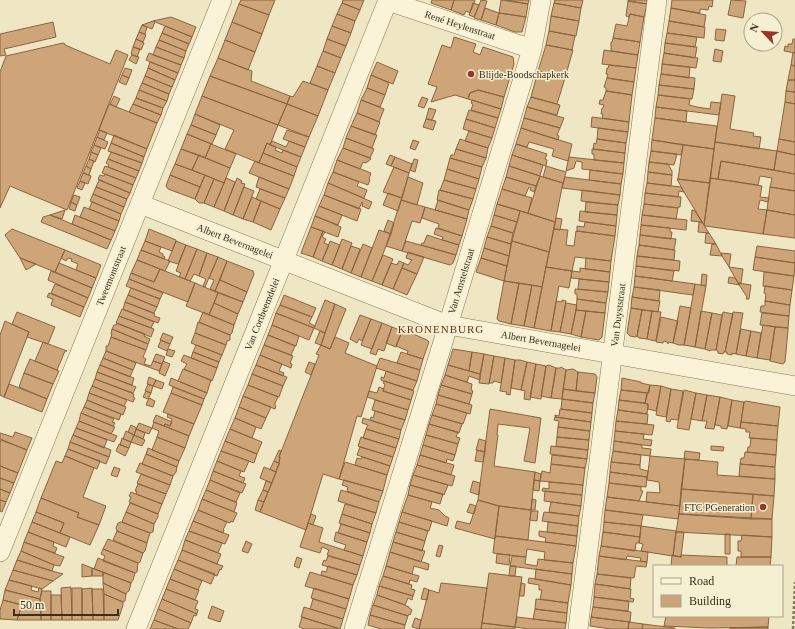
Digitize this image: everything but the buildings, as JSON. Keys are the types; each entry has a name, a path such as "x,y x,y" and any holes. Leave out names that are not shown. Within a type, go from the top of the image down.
{"street":[{"name":"Tweemontstraat","path":"0,552 222,0"},
{"name":"Van Amstelstraat","path":"354,629 532,49 541,0"},
{"name":"Van Duyststraat","path":"578,629 657,0"},
{"name":"René Heylenstraat","path":"388,1 532,49"},
{"name":"Van Cortbeemdelei","path":"136,629 388,1"},
{"name":"Albert Bevernagelei","path":"140,204 448,325 795,386"}],"path":[{"path":"793,629 795,582"}],"place":[{"name":"Blijde-Boodschapkerk","path":"471,74"},
{"name":"FTC PGeneration","path":"763,507"}],"district":[{"name":"KRONENBURG","path":"441,329"}]}
